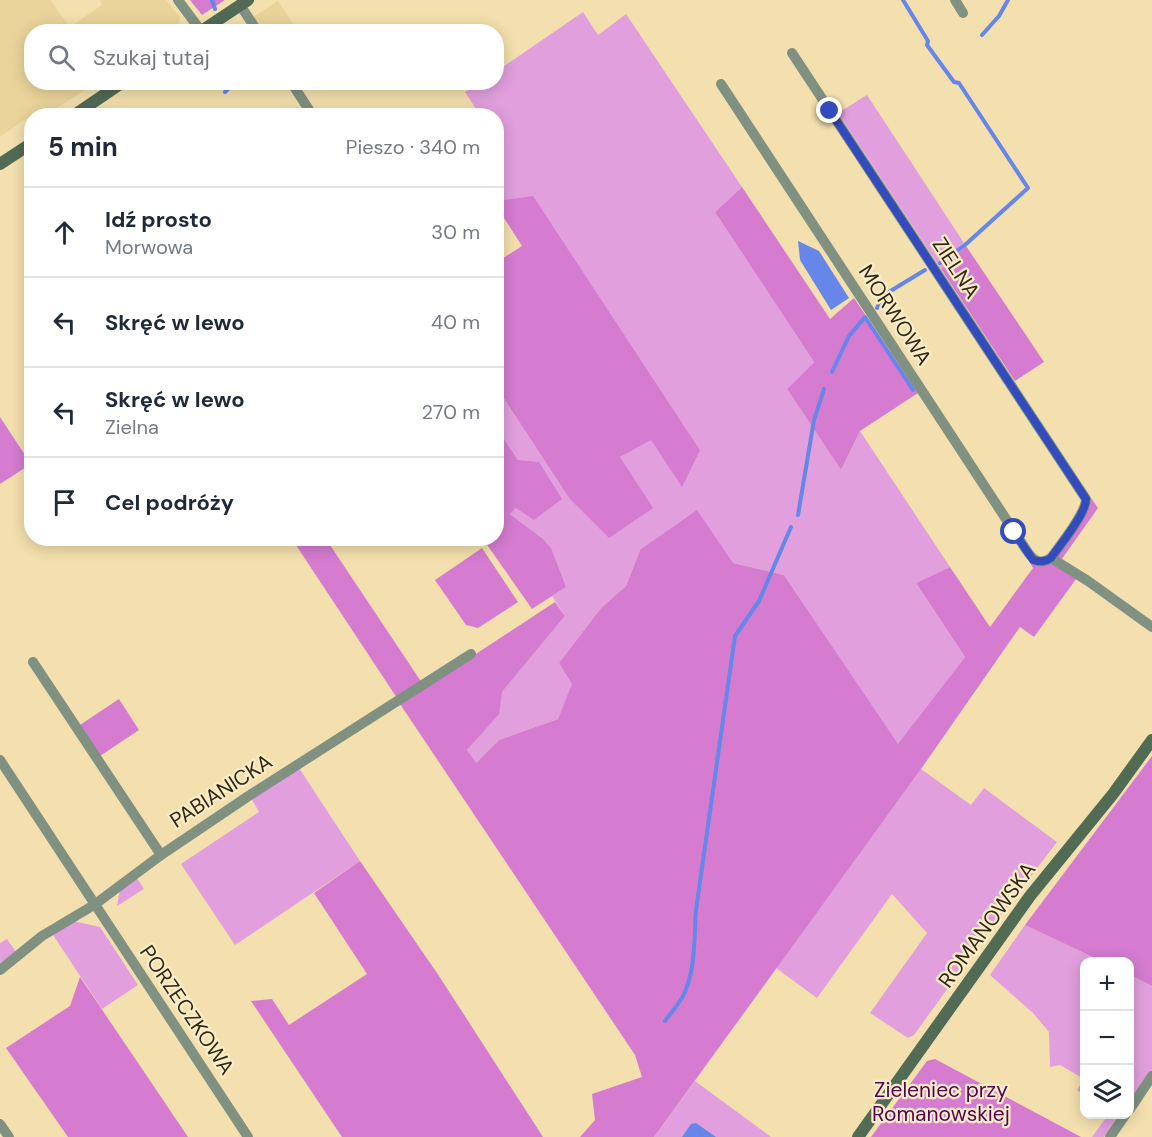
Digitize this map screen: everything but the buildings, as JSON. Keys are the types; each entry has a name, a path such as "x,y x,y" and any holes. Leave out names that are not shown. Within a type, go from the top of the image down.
{"street":[{"path":"178,0 196,24"},
{"path":"955,0 963,13"},
{"path":"211,24 244,2 254,24"},
{"name":"ZIELNA","path":"792,53 1086,499 1086,505 1046,560"},
{"name":"MORWOWA","path":"721,84 1033,560 1046,560 1088,581 1152,627"},
{"path":"85,108 111,90"},
{"path":"296,90 308,108"},
{"path":"0,164 24,148"},
{"name":"PABIANICKA","path":"0,970 42,936 94,905 161,855 250,795 471,654"},
{"path":"33,662 161,855"},
{"name":"ROMANOWSKA","path":"858,1137 1030,896 1113,794 1152,740"},
{"name":"PORZECZKOWA","path":"0,760 248,1137"},
{"path":"1134,1103 1152,1076"},
{"path":"1110,1137 1123,1119"},
{"path":"0,1124 9,1137"}],"shaded area":[{"path":"0,0 50,0 68,24 24,24 24,90 85,90 56,108 24,108 24,120 0,137"},
{"path":"100,0 166,0 180,17 179,23 74,24 102,5"},
{"path":"278,1 293,24 258,24 253,17"},
{"path":"583,12 598,35 626,14 742,187 715,212 814,362 787,389 841,470 860,431 950,567 916,583 965,657 898,745 784,575 733,563 640,550 626,586 601,608 559,663 573,684 558,719 499,740 475,764 467,750 498,714 502,692 565,616 552,596 566,587 542,538 510,514 516,508 518,460 504,439 504,399 569,498 620,457 650,439 700,450 533,197 504,200 504,108 475,108 465,92 468,90 504,90 504,66"},
{"path":"867,95 966,246 941,269 838,113"},
{"path":"299,768 360,861 235,945 181,864 259,812 251,798"},
{"path":"921,769 971,805 984,788 1057,842 914,1035 908,1038 870,1013 927,933 892,894 817,998 776,968"},
{"path":"137,878 144,889 117,906 120,889"},
{"path":"73,921 100,927 138,985 102,1009 53,935"},
{"path":"1025,925 1093,957 1080,957 1080,1077 1060,1065 1050,1067 1049,1032 1033,1013 990,975"},
{"path":"7,939 16,952 0,963 0,943"},
{"path":"1134,977 1152,986 1152,1070 1134,1095"},
{"path":"695,1081 771,1137 654,1137"},
{"path":"1105,1119 1117,1119 1104,1137 1092,1137"}],"green space":[{"path":"190,0 225,0 202,15"},
{"path":"742,187 830,319 854,298 918,393 860,431 841,470 787,389 814,362 715,212"},
{"path":"533,196 700,450 682,487 651,440 620,457 653,508 609,538 569,498 504,399 504,258 522,246 504,218 504,200"},
{"path":"966,246 1044,362 1015,381 941,269"},
{"path":"0,417 24,453 24,469 0,484"},
{"path":"504,439 518,460 539,462 562,499 534,520 516,508 510,514 542,538 551,548 566,587 532,609 488,546 504,546"},
{"path":"1089,495 1098,508 1059,563 1079,575 1034,637 1020,627 921,769 654,1137 580,1137 595,1120 592,1094 642,1077 635,1055 400,704 555,602 565,616 502,692 499,714 467,750 476,763 499,740 558,719 572,684 559,663 601,608 626,586 640,550 697,510 733,563 784,575 898,744 965,657 916,583 950,567 990,627 1033,568 1029,561 1046,561"},
{"path":"297,546 331,546 422,683 397,698"},
{"path":"482,548 518,602 478,628 466,625 435,580"},
{"path":"119,699 139,730 100,756 80,725"},
{"path":"1152,756 1152,986 1134,977 1134,957 1093,957 1025,925"},
{"path":"360,861 439,976 543,1137 342,1137 251,1001 272,999 289,1025 367,974 314,893"},
{"path":"80,977 188,1137 68,1137 6,1048 70,1006"},
{"name":"Zieleniec przy Romanowskiej","path":"935,1059 1081,1137 871,1137 927,1061"}],"water":[{"path":"798,241 819,251 849,298 831,310 800,260"},
{"path":"696,1123 716,1137 682,1137 691,1124"}],"waterway":[{"path":"212,0 215,9"},
{"path":"903,0 928,41 927,45 954,82 959,83 1028,188 965,245 940,263"},
{"path":"982,35 999,16 1008,0"},
{"path":"877,308 884,295 925,270"},
{"path":"832,372 849,336 865,317 913,390"},
{"path":"798,515 814,420 824,389"},
{"path":"665,1021 682,998 690,977 696,910 735,636 759,601 791,527"}],"route":[{"path":"830,111 1086,499 1086,505 1081,513 1051,558 1046,561 1033,560 1014,532"}]}
